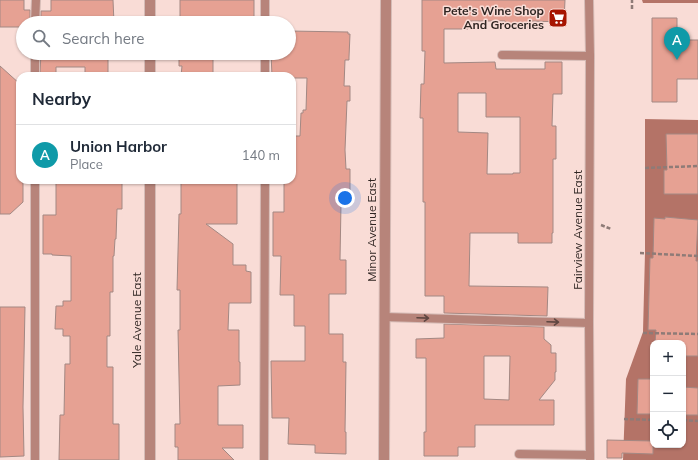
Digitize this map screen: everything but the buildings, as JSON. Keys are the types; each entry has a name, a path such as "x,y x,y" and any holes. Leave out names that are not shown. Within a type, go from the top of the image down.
{"street":[{"path":"150,0 150,16"},
{"name":"Minor Avenue East","path":"384,460 386,0"},
{"path":"150,60 150,72"},
{"name":"Yale Avenue East","path":"150,184 150,460"}],"lane":[{"path":"36,0 36,16"},
{"path":"265,0 265,16"},
{"name":"Fairview Avenue East","path":"589,0 590,458"},
{"path":"502,55 590,56"},
{"path":"35,60 35,72"},
{"path":"265,60 265,72"},
{"path":"35,184 35,460"},
{"path":"264,460 265,184"},
{"path":"384,316 589,323"},
{"path":"519,454 590,458"}],"path":[{"path":"632,0 632,8"},
{"path":"645,168 698,166"},
{"path":"600,224 611,229"},
{"path":"640,253 698,256"},
{"path":"643,332 698,334"},
{"path":"624,419 650,420"},
{"path":"686,420 698,421"}],"shaded area":[{"path":"642,0 698,0 698,460 623,460 626,379 643,332 645,253 645,9"}],"pier":[{"path":"643,3 698,3 698,120 643,119"}],"place":[{"name":"Pete's Wine Shop And Groceries","path":"558,18"},
{"name":"Union Harbor","path":"677,60"}]}
